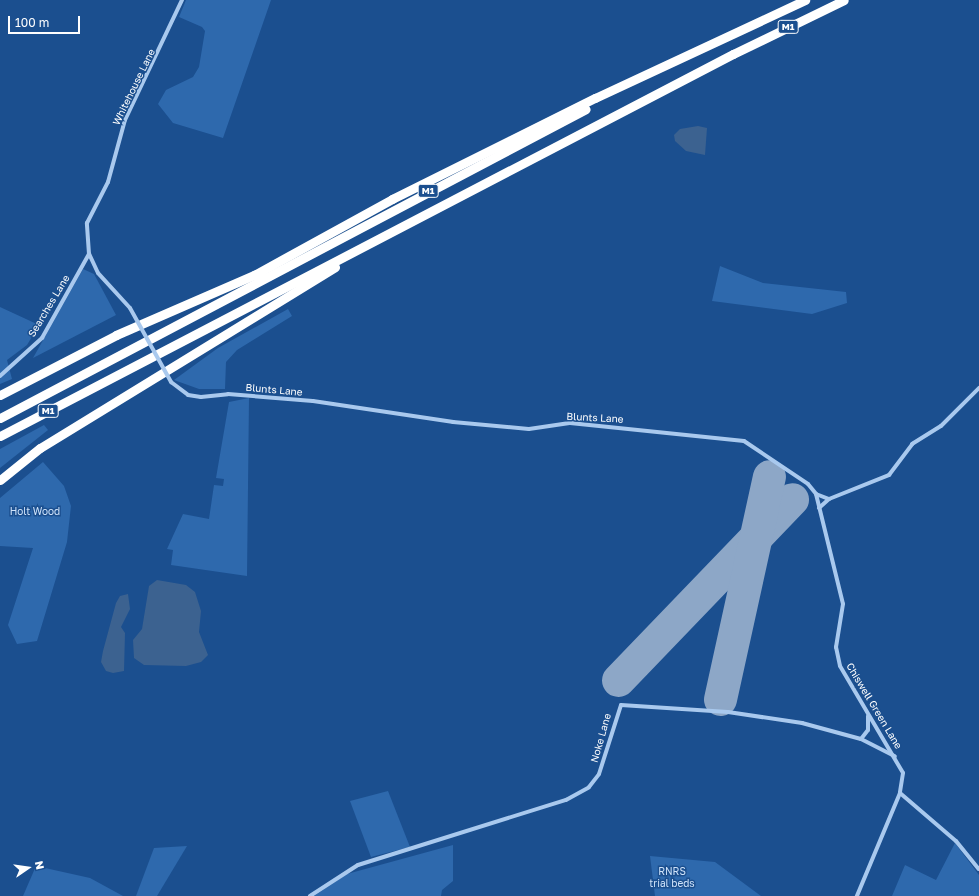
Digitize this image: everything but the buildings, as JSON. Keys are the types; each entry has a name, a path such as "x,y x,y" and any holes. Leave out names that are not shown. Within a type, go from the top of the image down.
{"highway":[{"name":"M1","path":"0,418 498,154 752,25 805,0"},
{"name":"M1","path":"0,436 428,213 844,0"},
{"path":"0,395 116,335 254,275 468,160 752,25"},
{"path":"0,480 25,459 231,329 428,213"},
{"path":"0,486 25,459"}],"street":[{"name":"Whitehouse Lane","path":"114,288 98,273 89,254 88,223 94,204 108,182 125,120 182,0"},
{"name":"Searches Lane","path":"0,376 42,338 89,254"},
{"name":"Blunts Lane","path":"114,288 130,308 170,382 188,395 202,397 228,394 313,401 453,422 529,429 570,423 744,441 808,484 816,494 829,499"},
{"path":"819,508 829,499 889,475 912,444 941,426 979,388"},
{"name":"Chiswell Green Lane","path":"816,494 843,604 836,647 840,666 895,756 903,773 900,793 857,896"},
{"name":"Noke Lane","path":"310,896 358,865 566,800 589,787 599,774 621,705 743,714 802,723 861,739 895,756"},
{"path":"861,739 868,730 868,714"},
{"path":"900,793 956,841 979,869"}],"green space":[{"path":"186,0 271,0 223,138 173,123 158,104 166,90 193,77 199,67 205,31 202,27 179,17"},
{"path":"720,266 763,283 846,292 847,303 812,314 712,301"},
{"path":"83,269 94,274 116,315 33,358"},
{"path":"0,307 39,325 27,345 7,360 12,379 0,384"},
{"path":"288,309 292,316 237,350 226,362 225,389 199,389 174,380 218,348"},
{"path":"249,398 247,576 171,565 173,550 167,549 183,514 209,519 214,485 223,486 224,479 216,478 229,402"},
{"path":"44,425 48,430 0,468 0,449"},
{"name":"Holt Wood","path":"43,462 64,486 71,506 67,542 37,641 17,644 8,625 33,548 0,546 0,498"},
{"path":"388,791 410,847 371,857 350,801"},
{"path":"955,843 979,875 979,896 892,896 905,865 936,880"},
{"path":"453,845 453,881 442,890 441,896 314,896 347,874"},
{"path":"187,846 157,896 136,896 154,848"},
{"name":"RNRS trial beds","path":"650,856 715,862 761,896 655,896"},
{"path":"36,866 90,878 123,896 23,896"}],"shaded area":[{"path":"698,126 707,128 705,155 686,151 675,141 674,135 680,129"},
{"path":"157,580 186,585 195,592 201,611 199,632 208,655 201,662 186,666 144,665 134,658 133,640 142,629 149,586"},
{"path":"128,594 130,609 121,627 125,633 124,671 113,673 106,671 101,662 103,651 116,603 120,596"}],"runway":[{"path":"720,699 769,476"},
{"path":"618,680 792,499"}]}
